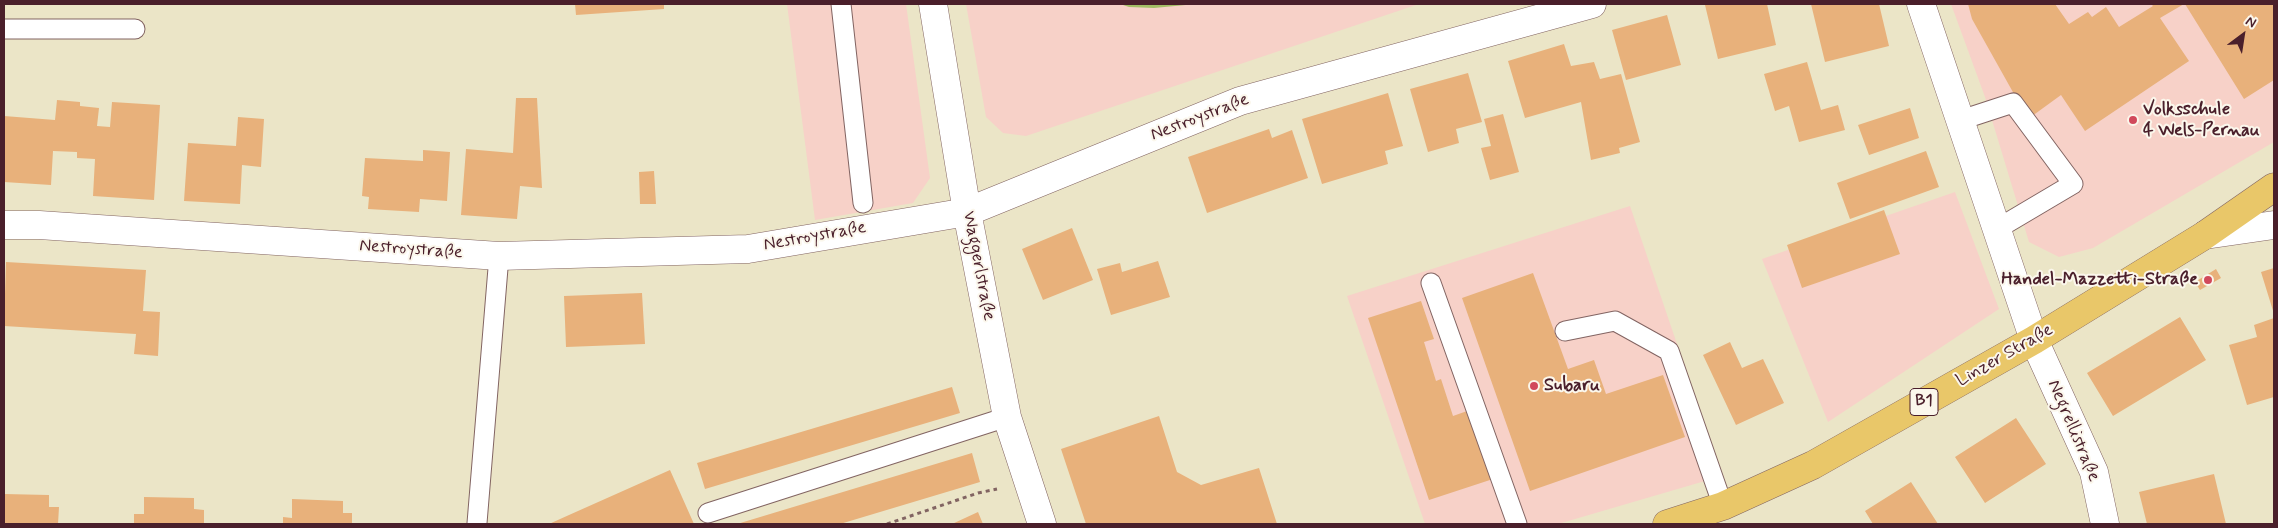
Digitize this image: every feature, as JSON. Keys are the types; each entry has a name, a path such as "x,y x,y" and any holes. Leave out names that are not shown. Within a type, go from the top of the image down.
{"main road":[{"name":"Linzer Straße","path":"1667,524 1708,515 1813,465 2034,340 2205,235 2274,187"}],"street":[{"name":"Waggerlstraße","path":"933,4 967,212 1007,417 1042,524"},
{"name":"Nestroystraße","path":"4,225 38,225 500,256 748,249 967,212 1240,101 1592,4"},
{"path":"1922,4 2034,340"},
{"path":"2205,235 2274,224"},
{"name":"Negrellistraße","path":"2034,340 2094,472 2105,524"}],"lane":[{"path":"841,4 863,202"},
{"path":"4,29 135,29"},
{"path":"1961,120 2013,103 2073,184 1997,229"},
{"path":"477,523 500,256"},
{"path":"1431,283 1516,524"},
{"path":"1565,331 1615,320 1670,351 1708,515"},
{"path":"708,513 1007,417"}],"path":[{"path":"887,524 978,493 1002,487"}],"shaded area":[{"path":"787,4 906,4 930,178 913,203 815,220"},
{"path":"966,4 1419,4 1026,136 1003,133 986,117"},
{"name":"Volksschule 4 Wels-Pernau","path":"1951,4 2274,4 2274,142 2093,248 2059,257 2029,242 1985,97"},
{"path":"1955,192 1999,309 1828,422 1762,259"},
{"name":"Subaru","path":"1630,206 1722,476 1558,524 1425,524 1347,296"}],"green space":[{"path":"1120,4 1196,4 1154,8 1129,7"}],"building":[{"path":"575,4 664,4 664,9 576,15"},
{"path":"1767,4 1776,45 1718,59 1705,5"},
{"path":"1811,4 1879,4 1889,46 1825,62"},
{"path":"1968,4 2055,4 2069,24 2088,12 2092,17 2106,7 2119,27 2153,6 2151,4 2184,4 2160,18 2189,61 2085,131 2061,95 2028,119 1972,19"},
{"path":"2185,4 2274,4 2274,80 2244,99"},
{"path":"1667,15 1681,65 1626,80 1612,30"},
{"path":"1564,44 1571,66 1594,62 1600,79 1621,74 1640,142 1619,148 1620,153 1591,160 1581,102 1525,118 1508,61"},
{"path":"1807,62 1821,110 1838,105 1845,130 1799,142 1789,106 1775,111 1764,74"},
{"path":"1468,73 1482,122 1456,129 1459,143 1428,152 1410,89"},
{"path":"1388,93 1403,146 1385,151 1388,164 1322,184 1302,119"},
{"path":"516,98 537,98 542,188 520,186 517,219 461,215 466,149 513,153"},
{"path":"57,100 80,102 80,106 99,108 97,126 110,127 112,102 160,105 154,200 93,196 95,159 77,158 77,152 53,151 51,185 4,182 4,116 55,120"},
{"path":"1910,108 1919,138 1869,155 1858,125"},
{"path":"1503,114 1519,172 1490,180 1481,148 1491,146 1484,119"},
{"path":"238,117 264,119 261,167 242,165 240,204 184,201 188,143 236,146"},
{"path":"1269,129 1272,138 1292,130 1308,178 1207,213 1188,157"},
{"path":"423,150 450,152 447,201 420,199 419,212 368,209 369,197 362,196 365,158 423,161"},
{"path":"1926,151 1939,187 1850,219 1837,183"},
{"path":"654,171 656,204 640,204 639,172"},
{"path":"1884,210 1900,254 1802,288 1787,245"},
{"path":"1072,228 1093,280 1043,300 1022,249"},
{"path":"1158,261 1170,297 1111,315 1097,269 1120,263 1122,272"},
{"path":"6,262 146,270 143,311 160,312 158,356 134,354 136,334 4,326"},
{"path":"2274,268 2274,314 2261,272"},
{"name":"Handel-Mazzetti-Straße","path":"2216,269 2221,278 2200,290 2195,282"},
{"path":"1533,273 1568,369 1594,360 1606,394 1663,375 1685,437 1530,491 1462,298"},
{"path":"642,293 645,344 566,347 564,296"},
{"path":"1421,301 1434,339 1424,342 1436,381 1441,379 1453,416 1470,410 1493,479 1429,500 1368,318"},
{"path":"2180,317 2206,360 2113,416 2087,373"},
{"path":"2274,318 2274,397 2247,405 2229,345 2257,337 2254,325"},
{"path":"1730,342 1742,368 1763,359 1784,403 1736,425 1703,355"},
{"path":"952,387 960,413 705,489 697,463"},
{"path":"1159,416 1177,472 1201,485 1259,468 1277,524 1086,524 1061,449"},
{"path":"2016,418 2046,464 1985,503 1955,457"},
{"path":"972,453 980,482 840,524 737,524"},
{"path":"670,470 694,524 549,524 569,515"},
{"path":"2214,474 2226,524 2147,524 2139,492"},
{"path":"1911,482 1938,524 1873,524 1865,511"},
{"path":"4,494 49,495 49,507 59,507 58,524 4,524"},
{"path":"144,497 194,498 194,509 204,510 204,524 134,524 134,514 144,514"},
{"path":"292,499 343,501 343,513 352,513 352,524 283,524 283,517 292,518"},
{"path":"978,512 983,524 952,524"}],"place":[{"name":"Volksschule 4 Wels-Pernau","path":"2133,120"},
{"name":"Handel-Mazzetti-Straße","path":"2208,280"},
{"name":"Subaru","path":"1534,386"}]}
